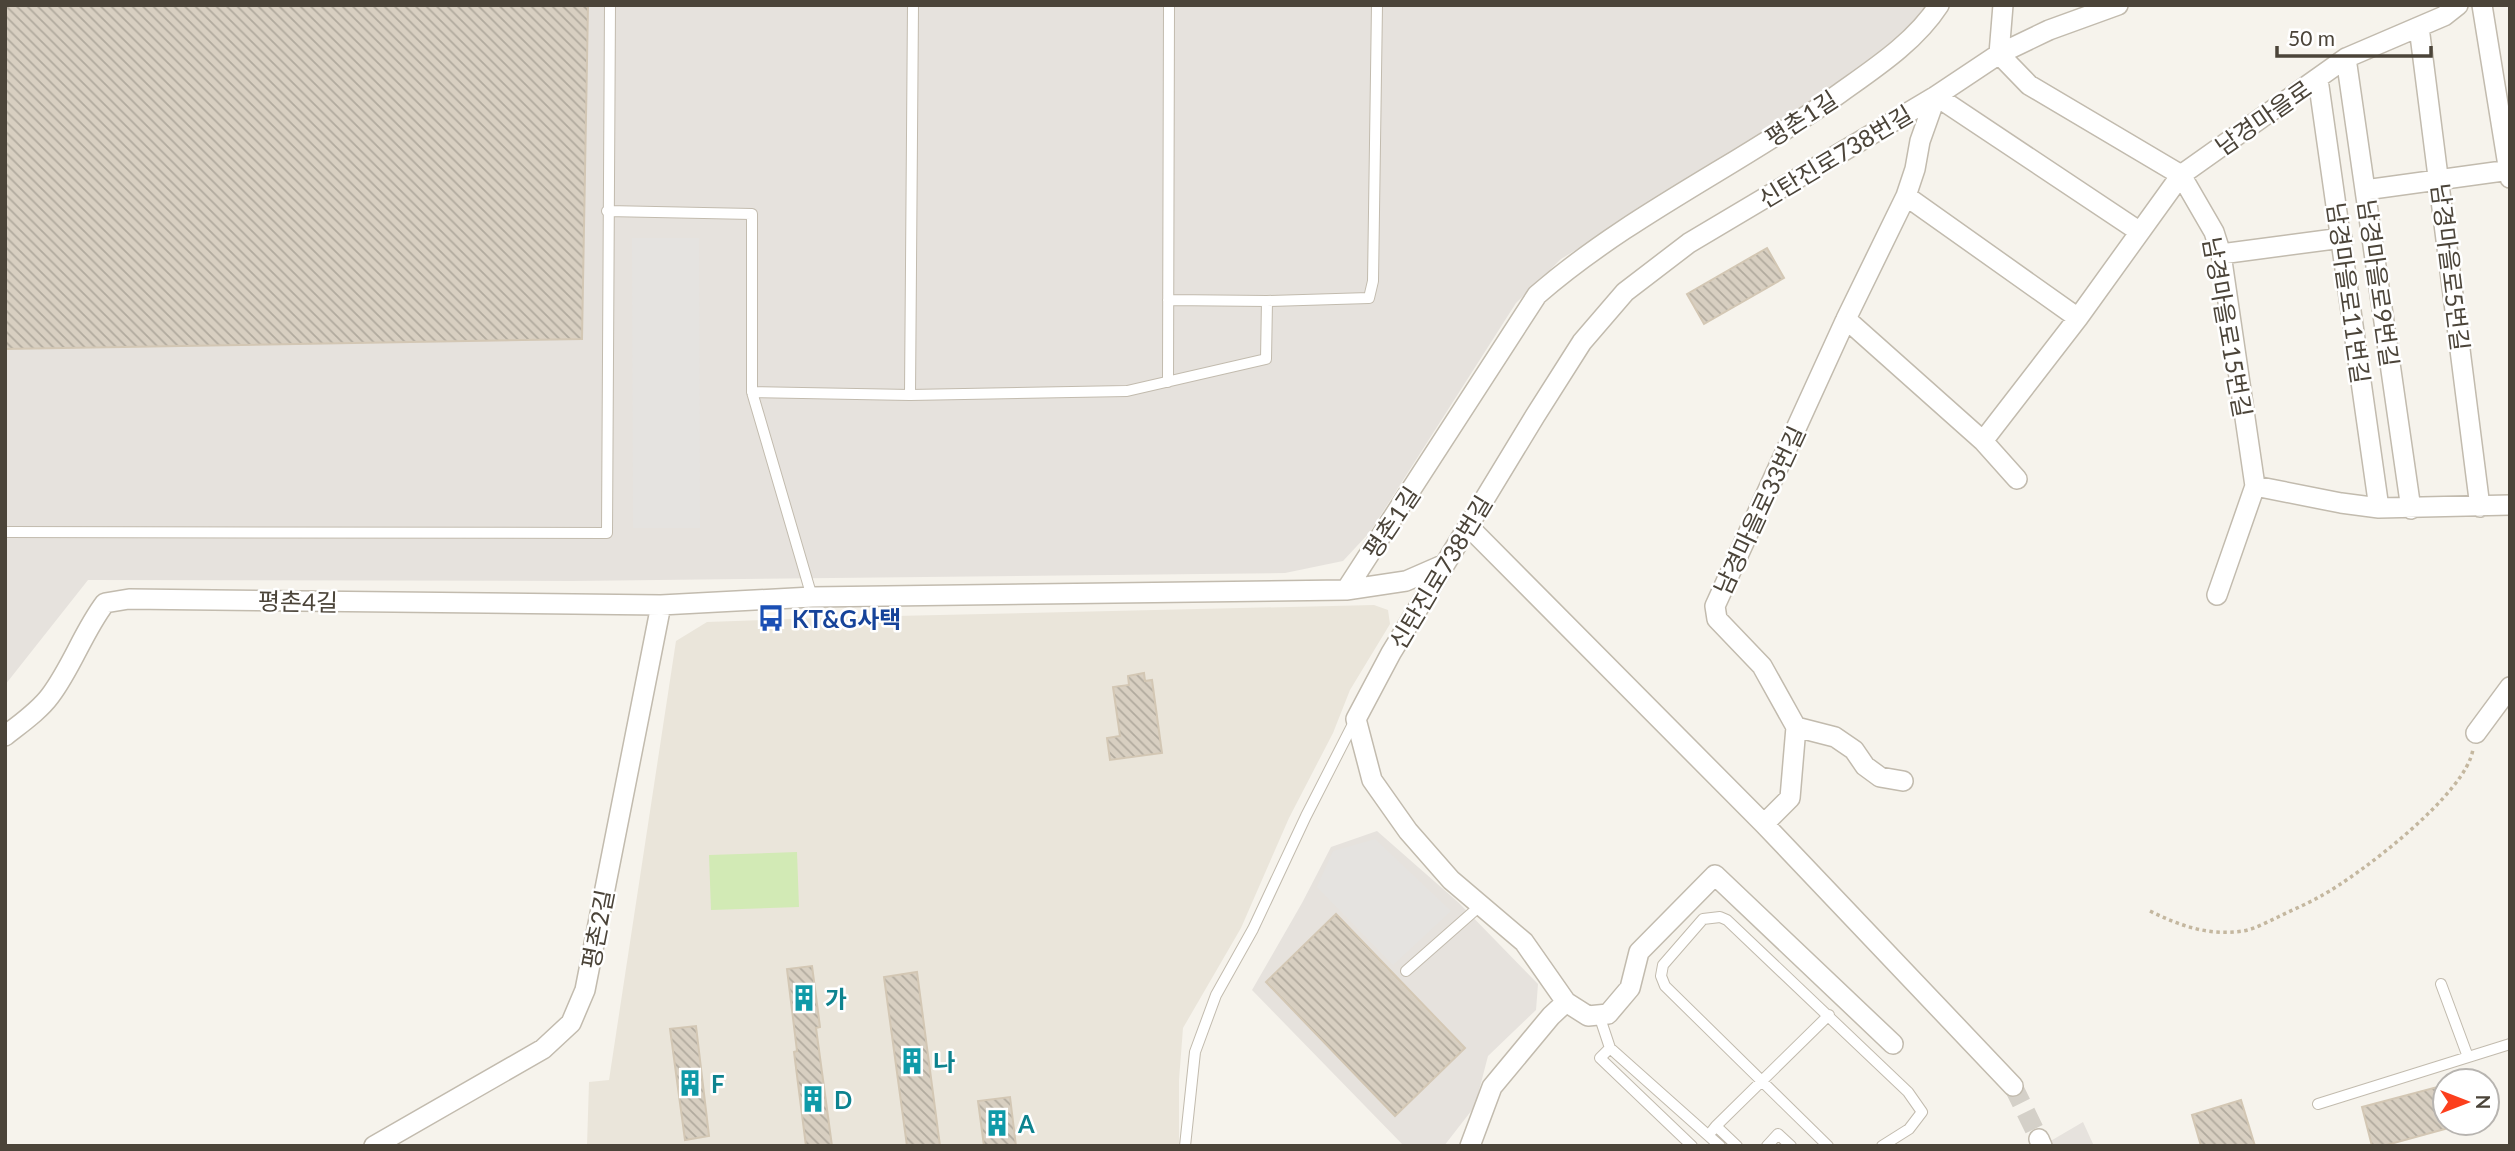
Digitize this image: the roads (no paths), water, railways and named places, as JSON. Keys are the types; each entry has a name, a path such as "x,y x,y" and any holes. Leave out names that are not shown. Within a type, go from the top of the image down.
{"street":[{"name":"평촌1길","path":"1346,590 1537,295 1575,262 1622,230 1810,114 1867,74 1913,37 1939,5"},
{"path":"2003,5 1999,54 2029,85 2181,175"},
{"name":"신탄진로738번길","path":"1356,719 1391,653 1469,527 1496,477 1582,342 1625,292 1689,243 1936,96 1999,54 2049,30 2118,5"},
{"name":"남경마을로","path":"1983,441 2078,318 2181,175 2346,58 2444,16 2458,5"},
{"path":"2365,190 2509,173 2482,5"},
{"name":"남경마을로5번길","path":"2419,27 2480,507"},
{"name":"남경마을로9번길","path":"2346,58 2411,509"},
{"name":"남경마을로11번길","path":"2318,79 2379,508"},
{"path":"1936,96 2140,232"},
{"name":"신탄진로738번길","path":"1846,319 1906,196 1936,96"},
{"name":"남경마을로15번길","path":"2181,175 2214,232 2221,254 2255,486 2217,595"},
{"path":"1906,196 2078,318"},
{"path":"2221,254 2342,238"},
{"path":"1846,319 1983,441 2017,478"},
{"name":"남경마을로33번길","path":"1796,727 1762,666 1717,619 1715,606 1846,319"},
{"path":"2255,486 2379,508 2510,505"},
{"path":"1469,527 1764,824 2013,1086"},
{"path":"661,605 813,597 1346,590 1406,581 1445,564"},
{"name":"평촌4길","path":"5,736 49,698 75,657 89,624 105,603 129,599 661,605"},
{"name":"평촌2길","path":"374,1146 543,1049 571,1023 584,990 661,605"},
{"path":"2476,733 2510,687"},
{"path":"1356,719 1372,779 1408,831 1451,880 1524,942 1566,1002 1588,1016 1608,1014 1630,988 1639,952 1714,875 1893,1044"},
{"path":"1764,824 1790,798 1796,727 1835,737 1854,750 1865,766 1880,777 1903,781"},
{"path":"1470,1146 1492,1087 1551,1016 1566,1002"}],"lane":[{"path":"5,532 607,533 610,5"},
{"path":"910,395 913,5"},
{"path":"1168,382 1169,5"},
{"path":"1168,300 1369,298 1373,281 1377,5"},
{"path":"607,211 752,214 752,392 813,597"},
{"path":"752,392 910,395 1127,391 1266,359 1266,301"},
{"path":"1185,1146 1195,1052 1216,995 1253,929 1306,816 1356,719"},
{"path":"1406,971 1481,905"},
{"path":"1828,1146 1665,986 1661,976 1663,965 1703,919 1720,916 1727,920 1908,1092 1922,1112 1909,1129 1882,1146"},
{"path":"2441,984 2468,1057"},
{"path":"1599,1015 1611,1048 1720,1146"},
{"path":"1708,1135 1829,1015"},
{"path":"2318,1104 2510,1044"},
{"path":"1611,1048 1600,1058 1692,1146"},
{"path":"1716,1126 1737,1146"},
{"path":"1767,1146 1778,1134 1791,1146"}],"tunnel":[{"path":"2013,1086 2039,1139"}],"place":[{"name":"KT&G사택","path":"771,618"},
{"name":"가","path":"804,998"},
{"name":"나","path":"912,1061"},
{"name":"F","path":"690,1083"},
{"name":"D","path":"813,1099"},
{"name":"A","path":"997,1123"}]}
